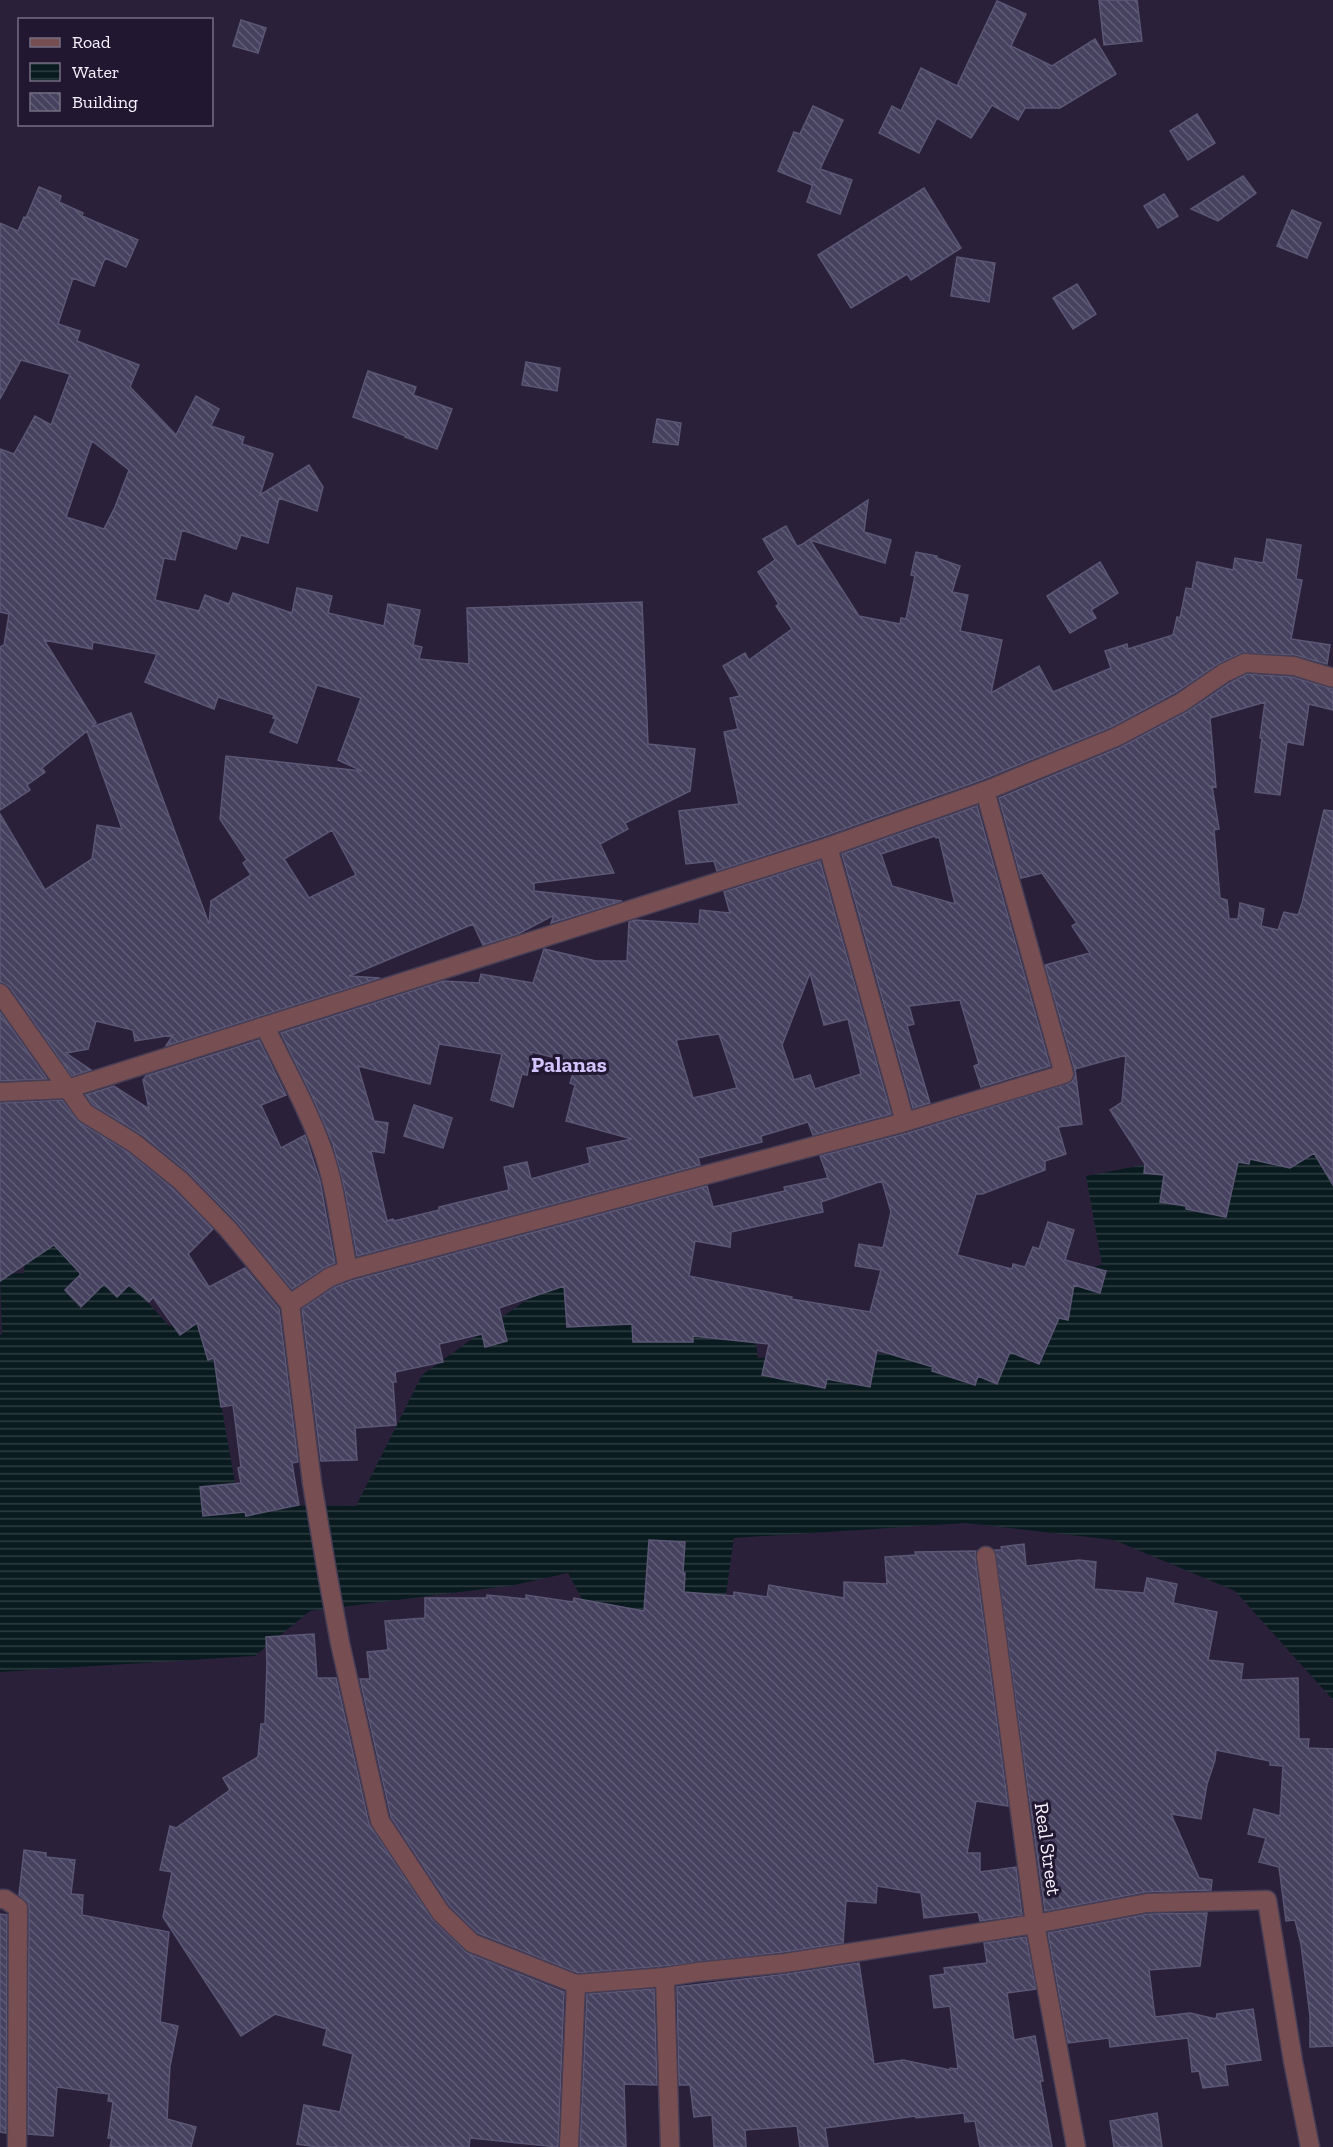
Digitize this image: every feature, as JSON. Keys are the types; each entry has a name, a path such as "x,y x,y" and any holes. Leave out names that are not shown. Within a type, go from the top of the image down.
{"street":[{"path":"0,1092 67,1089 828,847 985,791 1116,737 1182,702 1224,673 1245,663 1294,666 1333,678"},
{"path":"290,1304 330,1278 348,1270 905,1122 1064,1074 985,791"},
{"path":"828,847 905,1122"},
{"path":"0,993 85,1113 134,1143 180,1180 228,1229 290,1304 312,1483 340,1643 380,1821 441,1913 472,1944 576,1984 665,1977 785,1963 1035,1924 1147,1903 1267,1900 1293,2061 1310,2147"},
{"path":"265,1027 297,1089 323,1150 337,1206 348,1270"},
{"name":"Real Street","path":"986,1556 1035,1924 1076,2147"},
{"path":"0,1899 5,1899 18,1908 9,2000 17,2147"},
{"path":"665,1977 670,2147"},
{"path":"570,2147 576,1984"}],"water":[{"path":"1314,1132 1333,1146 1333,1700 1235,1591 1114,1540 966,1523 734,1538 723,1615 592,1618 568,1573 515,1585 310,1611 255,1656 0,1672 0,1335 2,1334 0,1274 24,1273 29,1169 169,1326 206,1319 239,1505 356,1506 422,1375 558,1277 749,1287 758,1358 931,1352 1057,1275 1102,1265 1086,1176"}],"building":[{"path":"1099,0 1137,0 1142,41 1104,45"},
{"path":"997,1 1026,14 1011,46 1052,66 1095,39 1116,74 1060,108 1025,108 1018,120 992,105 971,138 937,118 919,153 879,133 892,106 901,111 921,68 957,86"},
{"path":"241,20 266,28 258,53 233,46"},
{"path":"813,106 843,120 820,169 852,180 840,214 807,202 814,181 812,185 778,171 794,132 800,134"},
{"path":"1197,114 1215,143 1188,160 1170,131"},
{"path":"1243,176 1256,193 1218,221 1191,209"},
{"path":"39,187 61,196 59,202 83,213 82,216 138,240 126,267 105,258 94,286 73,278 58,324 80,331 77,341 139,365 130,387 176,435 196,396 219,409 211,426 244,437 242,444 273,454 260,495 309,465 323,487 317,511 279,498 268,543 241,535 236,549 182,530 175,560 164,558 155,600 199,611 205,595 229,604 233,593 292,613 297,588 332,596 328,613 384,626 388,604 420,610 413,645 422,647 419,659 469,664 467,608 642,602 648,744 695,749 690,791 625,823 628,829 600,844 614,873 534,883 534,891 622,901 551,923 554,915 518,934 483,945 473,924 349,976 380,978 166,1046 173,1035 135,1041 133,1030 96,1021 88,1049 66,1053 91,1070 72,1076 9,986 0,982 0,814 45,890 92,859 97,825 122,829 87,731 42,768 45,772 27,785 30,790 0,810 0,647 4,645 9,614 0,612 0,449 14,454 35,416 51,425 70,374 21,360 0,399 0,223 18,231 24,217 26,218","holes":["92,441 129,470 104,529 66,517","44,640 92,649 93,642 157,654 145,682 214,709 218,697 274,715 273,718 276,719 270,732 297,743 317,685 361,698 338,760 362,771 226,756 220,819 247,860 243,863 251,875 211,901 209,924 131,713 92,727 96,723","332,830 356,875 309,898 284,859"]},
{"path":"924,188 961,248 911,280 907,274 851,308 818,255"},
{"path":"1164,194 1178,216 1158,228 1144,206"},
{"path":"1292,210 1321,223 1307,258 1277,246"},
{"path":"957,257 995,263 989,302 951,296"},
{"path":"1077,284 1096,314 1073,329 1053,298"},
{"path":"526,362 560,368 557,391 522,385"},
{"path":"368,371 416,387 413,395 452,409 437,449 353,417"},
{"path":"657,419 681,423 678,445 653,442"},
{"path":"868,500 864,532 891,540 885,563 810,540 859,616 900,624 901,618 906,619 915,576 911,575 916,552 937,556 937,558 960,566 952,592 968,595 960,631 1002,640 991,693 1039,666 1053,692 1111,668 1105,651 1127,644 1128,649 1173,635 1177,617 1180,618 1186,588 1192,589 1197,562 1233,570 1235,558 1263,563 1267,539 1301,545 1296,579 1302,580 1291,639 1330,645 1327,664 1295,655 1241,653 1218,664 1176,692 1111,727 981,780 717,871 714,861 686,864 679,811 739,804 724,732 738,729 730,698 740,696 723,666 745,653 749,660 792,629 776,606 779,604 758,572 775,560 763,539 786,526 797,546 801,545"},
{"path":"1100,562 1118,593 1091,610 1096,618 1070,633 1047,596"},
{"path":"1247,674 1292,677 1333,689 1333,710 1309,704 1303,745 1287,742 1280,795 1255,792 1265,702 1210,718 1216,787 1212,786 1219,829 1214,830 1220,898 1227,900 1229,919 1238,919 1240,903 1264,909 1261,926 1278,930 1284,912 1298,915 1324,810 1333,811 1333,1185 1314,1153 1290,1168 1250,1159 1249,1164 1238,1162 1226,1217 1186,1209 1186,1206 1160,1202 1164,1175 1144,1173 1145,1164 1110,1110 1122,1102 1126,1055 1075,1069 1082,1124 1058,1127 1066,1154 1045,1161 1045,1170 982,1194 976,1194 957,1255 1012,1269 1013,1264 1025,1267 1033,1247 1039,1249 1048,1222 1074,1230 1065,1260 1106,1271 1100,1293 1074,1285 1068,1320 1059,1318 1039,1364 1010,1352 997,1384 978,1376 975,1385 932,1371 933,1367 877,1350 870,1387 827,1379 825,1388 762,1375 769,1344 693,1336 693,1342 633,1342 632,1324 567,1327 564,1286 499,1308 507,1341 485,1347 482,1334 439,1344 443,1362 395,1372 396,1382 393,1382 396,1425 355,1428 357,1460 321,1461 302,1309 335,1287 707,1186 713,1207 785,1191 784,1187 828,1178 820,1156 908,1133 1072,1082 1075,1071 1045,965 1090,953 1072,926 1077,923 1042,873 1021,878 999,798 1121,747 1187,712","holes":["882,1181 891,1212 883,1248 859,1244 855,1266 881,1270 870,1312 791,1299 792,1297 689,1276 695,1241 730,1247 731,1232 823,1212 821,1202"]},
{"path":"977,806 1050,1066 981,1087 974,1066 979,1064 960,1000 909,1006 914,1024 907,1026 930,1103 913,1108 842,854","holes":["935,836 939,837 955,904 892,886 881,854"]},
{"path":"820,861 891,1114 813,1135 808,1122 761,1136 762,1142 698,1158 700,1165 357,1256 345,1191 333,1144 281,1033 443,981 479,983 481,974 533,983 544,949 596,961 627,961 629,922 635,920 699,924 700,910 730,913 724,892","holes":["810,973 824,1025 848,1019 861,1074 815,1089 810,1075 794,1080 782,1045","719,1034 737,1088 693,1098 676,1040","439,1044 502,1054 491,1100 513,1107 522,1074 527,1075 532,1052 576,1063 570,1083 575,1085 566,1121 632,1139 587,1148 590,1163 531,1179 527,1162 504,1167 509,1190 439,1207 439,1210 387,1221 371,1151 384,1153 388,1123 374,1121 358,1066 430,1084"]},
{"path":"0,1012 47,1079 0,1081"},
{"path":"259,1040 286,1095 261,1105 281,1148 305,1135 320,1181 335,1263 292,1289 237,1222 188,1172 141,1134 93,1105 86,1095 114,1086 149,1109 143,1080 146,1076"},
{"path":"62,1100 79,1122 128,1152 172,1188 213,1229 188,1254 209,1287 245,1268 279,1309 298,1462 292,1463 299,1505 246,1516 245,1512 203,1516 200,1487 241,1483 238,1468 241,1467 233,1405 221,1407 214,1358 208,1360 197,1323 180,1335 153,1297 149,1302 129,1285 117,1297 104,1284 81,1307 65,1290 80,1273 54,1245 0,1281 0,1103"},
{"path":"414,1105 452,1118 443,1148 404,1136"},
{"path":"649,1540 685,1542 684,1592 734,1596 734,1592 767,1597 769,1585 844,1598 844,1582 887,1584 885,1557 916,1555 915,1552 976,1551 1008,1806 976,1801 967,1853 980,1853 980,1872 1016,1867 1022,1915 980,1921 978,1912 924,1918 921,1893 877,1886 876,1903 846,1901 843,1943 664,1966 578,1973 478,1933 450,1906 391,1817 360,1679 370,1679 367,1652 388,1650 385,1621 425,1618 425,1598 487,1598 487,1595 526,1599 526,1595 573,1602 574,1598 644,1611"},
{"path":"1024,1544 1026,1566 1079,1560 1096,1562 1094,1589 1144,1593 1147,1578 1177,1584 1173,1603 1217,1612 1208,1660 1243,1664 1241,1680 1298,1678 1299,1739 1309,1739 1308,1748 1333,1749 1333,2046 1310,2047 1310,2016 1301,1944 1295,1920 1286,1921 1279,1867 1259,1862 1266,1838 1248,1834 1254,1809 1280,1816 1283,1766 1270,1765 1270,1761 1216,1750 1201,1819 1171,1814 1199,1878 1212,1880 1211,1890 1145,1892 1045,1911 995,1550"},
{"path":"314,1634 317,1678 336,1678 369,1824 432,1919 467,1953 564,1992 558,2147 470,2138 469,2147 317,2147 297,2144 304,2105 340,2112 353,2054 323,2045 327,2029 275,2014 241,2036 163,1917 172,1872 160,1870 170,1826 176,1828 230,1790 223,1778 258,1757 261,1724 265,1724 266,1637"},
{"path":"24,1850 46,1853 46,1857 75,1860 71,1894 83,1895 82,1915 169,1932 160,2022 178,2026 170,2066 167,2119 196,2127 191,2147 110,2147 112,2138 108,2138 113,2102 108,2101 109,2094 57,2087 53,2136 28,2134 29,1908 28,1902 19,1895"},
{"path":"1207,1913 1200,1966 1149,1970 1155,2017 1190,2013 1216,2019 1217,2014 1253,2009 1261,2060 1225,2065 1228,2085 1203,2088 1199,2071 1192,2072 1188,2038 1110,2047 1109,2038 1068,2043 1048,1933 1148,1914"},
{"path":"0,1914 7,1915 6,2133 0,2132"},
{"path":"1026,1937 1036,1989 1007,1993 1014,2040 1035,2036 1043,2081 1040,2081 1052,2147 980,2147 975,2121 965,2122 964,2113 916,2118 916,2116 825,2128 828,2147 800,2147 797,2126 745,2130 746,2147 714,2147 712,2115 694,2117 690,2085 679,2085 677,1987 859,1963 874,2064 903,2060 950,2070 950,2068 958,2069 950,2006 934,2008 930,1976 945,1974 944,1968 987,1963 984,1943"},
{"path":"654,1989 657,2085 624,2084 626,2147 580,2147 587,1994"},
{"path":"1157,2113 1162,2147 1114,2147 1110,2121"}],"district":[{"name":"Palanas","path":"569,1064"}]}
